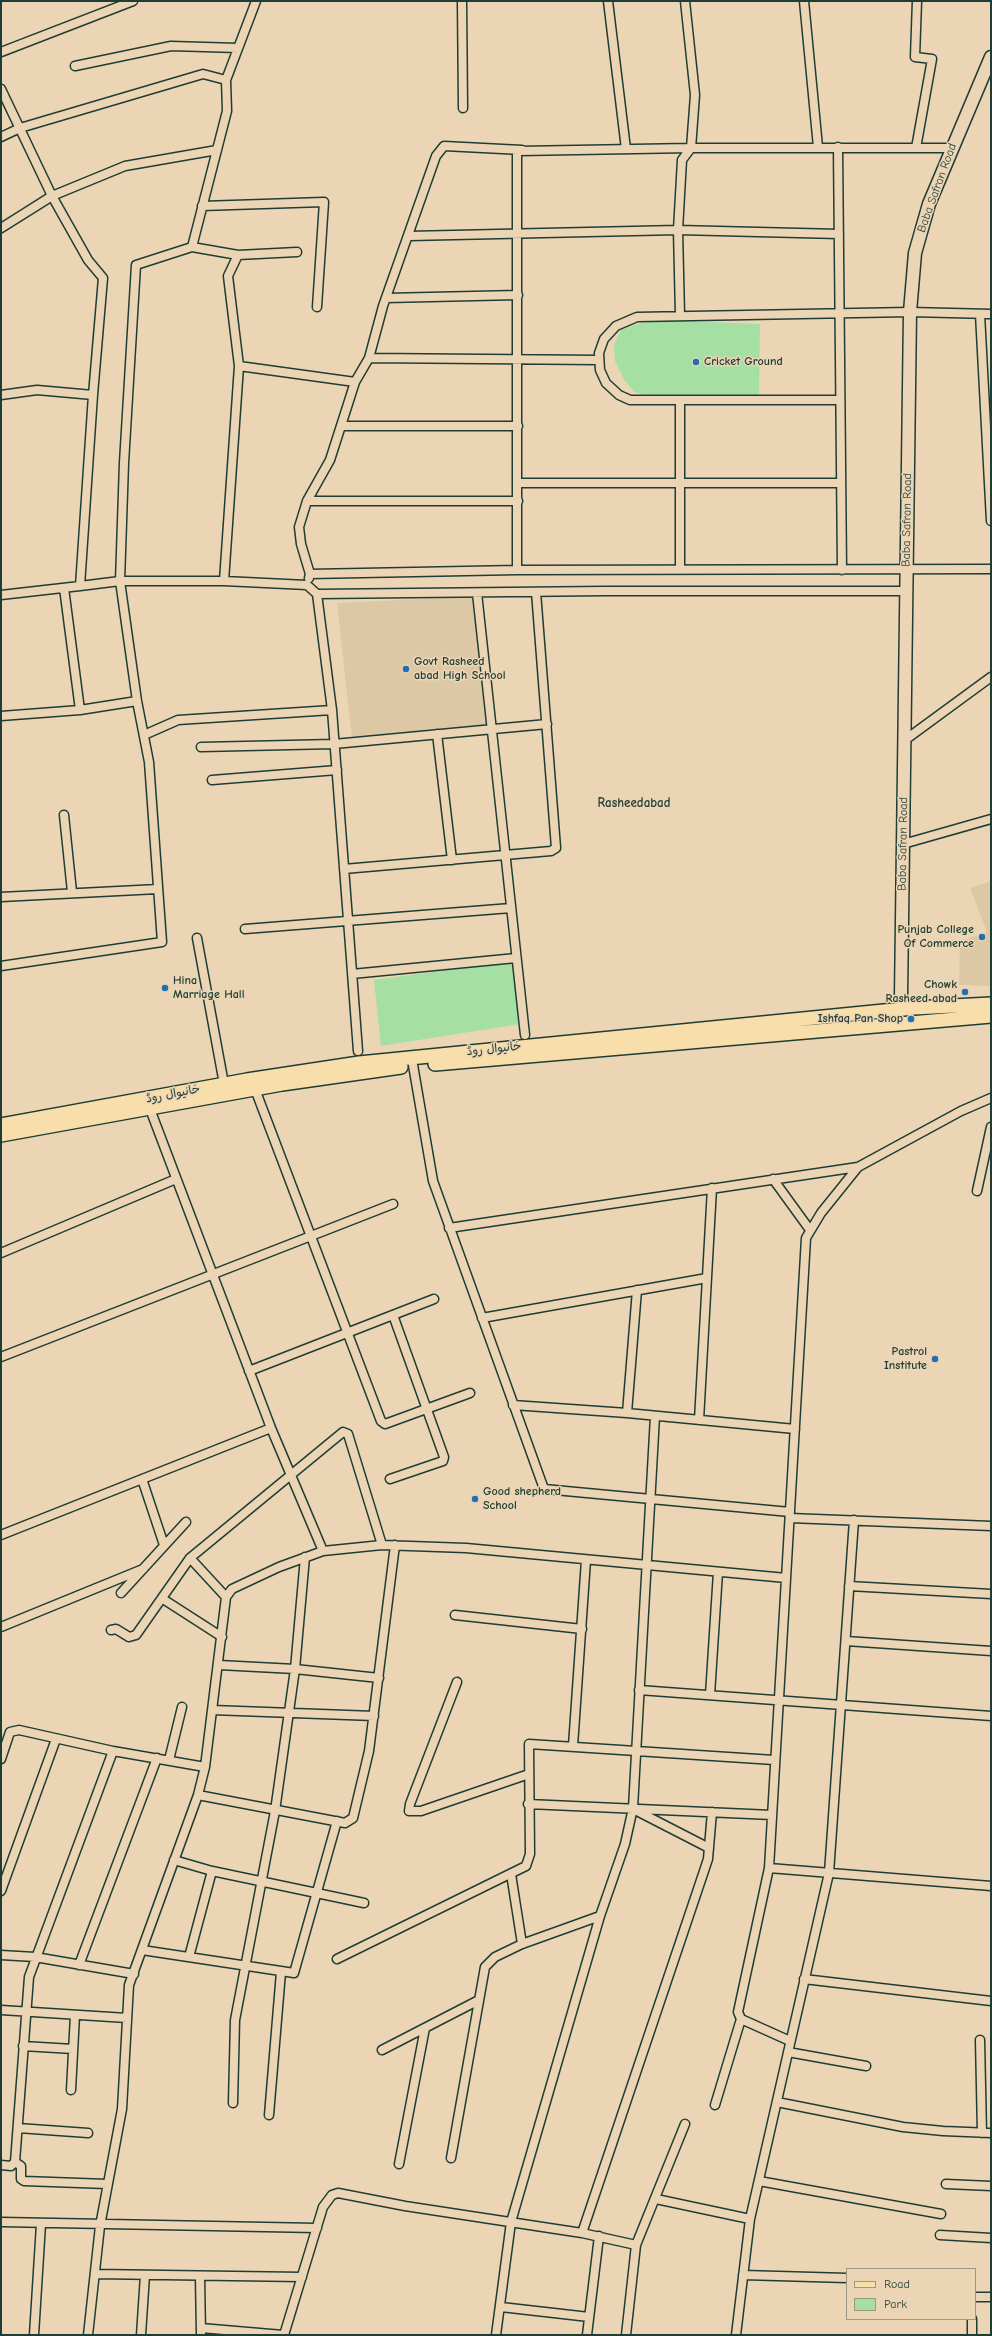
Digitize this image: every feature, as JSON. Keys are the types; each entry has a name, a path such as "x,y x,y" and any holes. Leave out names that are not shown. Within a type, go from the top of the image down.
{"main road":[{"name":"Baba Safran Road","path":"901,997 910,312 915,253 929,204 951,148 991,57"},
{"name":"خانیوال روڈ","path":"1,1125 224,1084 388,1060 914,1008 991,1004"},
{"name":"خانیوال روڈ","path":"1,1135 255,1089 413,1065 991,1016"}],"street":[{"path":"1,52 133,1"},
{"path":"192,247 227,111 226,80 256,1"},
{"path":"462,1 463,108"},
{"path":"608,1 626,149"},
{"path":"680,316 678,230 682,160 691,148 695,96 685,1"},
{"path":"804,1 818,147"},
{"path":"916,148 932,59 915,57 917,1"},
{"path":"75,66 171,46 238,48"},
{"path":"1,137 20,128 202,74 226,80"},
{"path":"1,89 52,196 88,260 103,278 93,395 80,586"},
{"path":"308,585 310,574 301,544 299,527 307,501 330,460 355,382 369,358 386,298 436,156 444,146 522,150 818,147 951,148"},
{"path":"838,147 842,570"},
{"path":"1,228 52,196 125,166 217,150"},
{"path":"517,570 517,153 522,150"},
{"path":"202,206 324,202 317,307"},
{"path":"409,236 518,232 678,230 839,234"},
{"path":"1,966 162,942 149,762 137,701 120,581 124,463 136,265 192,247 238,255 297,252"},
{"path":"224,581 239,366 228,276 238,255"},
{"path":"386,298 518,295"},
{"path":"840,400 643,402 630,400 619,395 606,383 600,370 599,360 604,339 616,326 624,321 637,317 910,312 991,314"},
{"path":"980,314 991,521"},
{"path":"369,358 599,360"},
{"path":"239,366 355,382"},
{"path":"1,395 37,390 93,395"},
{"path":"680,401 680,569"},
{"path":"341,426 518,426"},
{"path":"518,483 841,483"},
{"path":"307,501 518,501"},
{"path":"310,574 517,570 991,569"},
{"path":"1,595 120,581 224,581 308,585 317,594 332,710 358,1051"},
{"path":"64,588 80,710"},
{"path":"317,594 907,591"},
{"path":"344,869 505,856 551,851 556,848 536,592"},
{"path":"477,593 525,1035"},
{"path":"905,740 991,678"},
{"path":"1,716 80,710 137,701"},
{"path":"144,735 178,720 332,710"},
{"path":"201,747 334,744 547,724"},
{"path":"437,734 452,860"},
{"path":"212,780 337,770"},
{"path":"64,815 72,892"},
{"path":"903,844 991,819"},
{"path":"1,897 72,892 158,889"},
{"path":"245,929 511,908"},
{"path":"197,938 224,1084"},
{"path":"352,974 516,958"},
{"path":"413,1065 433,1182 544,1489 790,1515 854,1520 991,1526"},
{"path":"255,1089 382,1423 470,1393"},
{"path":"449,1228 858,1167 961,1112 991,1098"},
{"path":"150,1108 271,1428 292,1474 323,1551"},
{"path":"977,1191 991,1127"},
{"path":"715,2105 741,2019 738,2012 768,1868 806,1238 821,1212 858,1167"},
{"path":"1,1252 176,1179"},
{"path":"773,1179 810,1230"},
{"path":"699,1420 712,1188"},
{"path":"1,1357 393,1204"},
{"path":"482,1318 707,1278"},
{"path":"627,1413 637,1290"},
{"path":"249,1371 434,1299"},
{"path":"390,1479 444,1459 393,1315"},
{"path":"513,1405 627,1413 795,1429"},
{"path":"496,2335 501,2307 511,2222 600,1916 625,1844 633,1808 655,1416"},
{"path":"1,1534 271,1428"},
{"path":"111,1630 116,1629 130,1637 136,1635 163,1599 190,1558 343,1432 347,1433 382,1545"},
{"path":"142,1479 164,1545"},
{"path":"736,2335 750,2220 829,1873 854,1520"},
{"path":"121,1592 186,1522"},
{"path":"88,2335 100,2226 122,2109 129,1985 198,1795 205,1767 219,1665 226,1597 232,1589 240,1584 323,1551 382,1545 466,1548 786,1578"},
{"path":"198,1795 275,1811 351,1822 355,1813 369,1751 394,1545"},
{"path":"233,2103 235,2020 275,1811 287,1712 295,1669 305,1557"},
{"path":"190,1558 226,1597"},
{"path":"573,1746 586,1560"},
{"path":"1,1627 143,1569"},
{"path":"710,1695 718,1572"},
{"path":"849,1586 991,1594"},
{"path":"163,1599 222,1637"},
{"path":"455,1615 582,1629"},
{"path":"846,1641 991,1651"},
{"path":"219,1665 295,1669 379,1678"},
{"path":"457,1682 410,1804 409,1811 421,1811 529,1774"},
{"path":"639,1690 991,1716"},
{"path":"169,1760 182,1707"},
{"path":"212,1710 374,1716"},
{"path":"1,1759 3,1747 10,1732 14,1730 113,1751 205,1767"},
{"path":"1,1891 56,1739"},
{"path":"337,1959 526,1866 529,1862 530,1854 528,1804 529,1744 774,1760"},
{"path":"1,2165 10,2166 15,2162 25,2013 29,1977 35,1957 113,1751"},
{"path":"79,1964 157,1758"},
{"path":"528,1804 772,1815"},
{"path":"633,1808 709,1848"},
{"path":"582,2232 704,1871 709,1848 712,1812"},
{"path":"142,1950 294,1973 337,1821"},
{"path":"174,1860 212,1871 364,1903"},
{"path":"768,1868 991,1884"},
{"path":"189,1957 212,1871"},
{"path":"511,1874 522,1944"},
{"path":"451,2158 485,1967 488,1962 522,1944 600,1916"},
{"path":"1,1955 35,1957 134,1974"},
{"path":"269,2115 281,1972"},
{"path":"804,1979 991,2001"},
{"path":"382,2050 479,2000"},
{"path":"1,2010 25,2013 127,2018"},
{"path":"71,2090 75,2015"},
{"path":"741,2019 790,2041"},
{"path":"399,2164 425,2028"},
{"path":"777,2102 903,2127 987,2133 980,2040"},
{"path":"23,2046 73,2049"},
{"path":"788,2052 866,2066"},
{"path":"626,2335 636,2246 685,2124"},
{"path":"18,2128 88,2133"},
{"path":"15,2162 21,2166 21,2179 24,2181 107,2184"},
{"path":"759,2181 941,2214"},
{"path":"946,2184 991,2186"},
{"path":"200,2276 201,2332 284,2335 325,2203 332,2195 338,2193 405,2206 582,2232 636,2246"},
{"path":"656,2199 750,2220"},
{"path":"1,2222 100,2226 316,2228"},
{"path":"34,2335 41,2224"},
{"path":"940,2235 991,2238"},
{"path":"586,2335 599,2236"},
{"path":"95,2274 302,2277"},
{"path":"141,2335 144,2275"},
{"path":"743,2275 846,2278"},
{"path":"976,2297 991,2297"},
{"path":"501,2307 589,2317"},
{"path":"972,2320 972,2335"}],"shaded area":[{"path":"483,596 496,724 352,739 337,603"},
{"name":"Punjab College Of Commerce","path":"991,881 991,986 959,985 960,941 987,932 970,888"}],"green space":[{"path":"649,320 760,324 759,398 655,398 634,392 625,381 615,361 614,345 621,330"},
{"path":"514,961 520,1024 381,1046 374,980"}],"place":[{"name":"Cricket Ground","path":"696,362"},
{"name":"Govt Rasheed abad High School","path":"406,669"},
{"name":"Punjab College Of Commerce","path":"982,937"},
{"name":"Hina Marriage Hall","path":"165,988"},
{"name":"Chowk Rasheed abad","path":"965,992"},
{"name":"Ishfaq Pan Shop","path":"911,1019"},
{"name":"Pastrol Institute","path":"935,1359"},
{"name":"Good shepherd School","path":"475,1499"}],"district":[{"name":"Rasheedabad","path":"634,803"}]}
